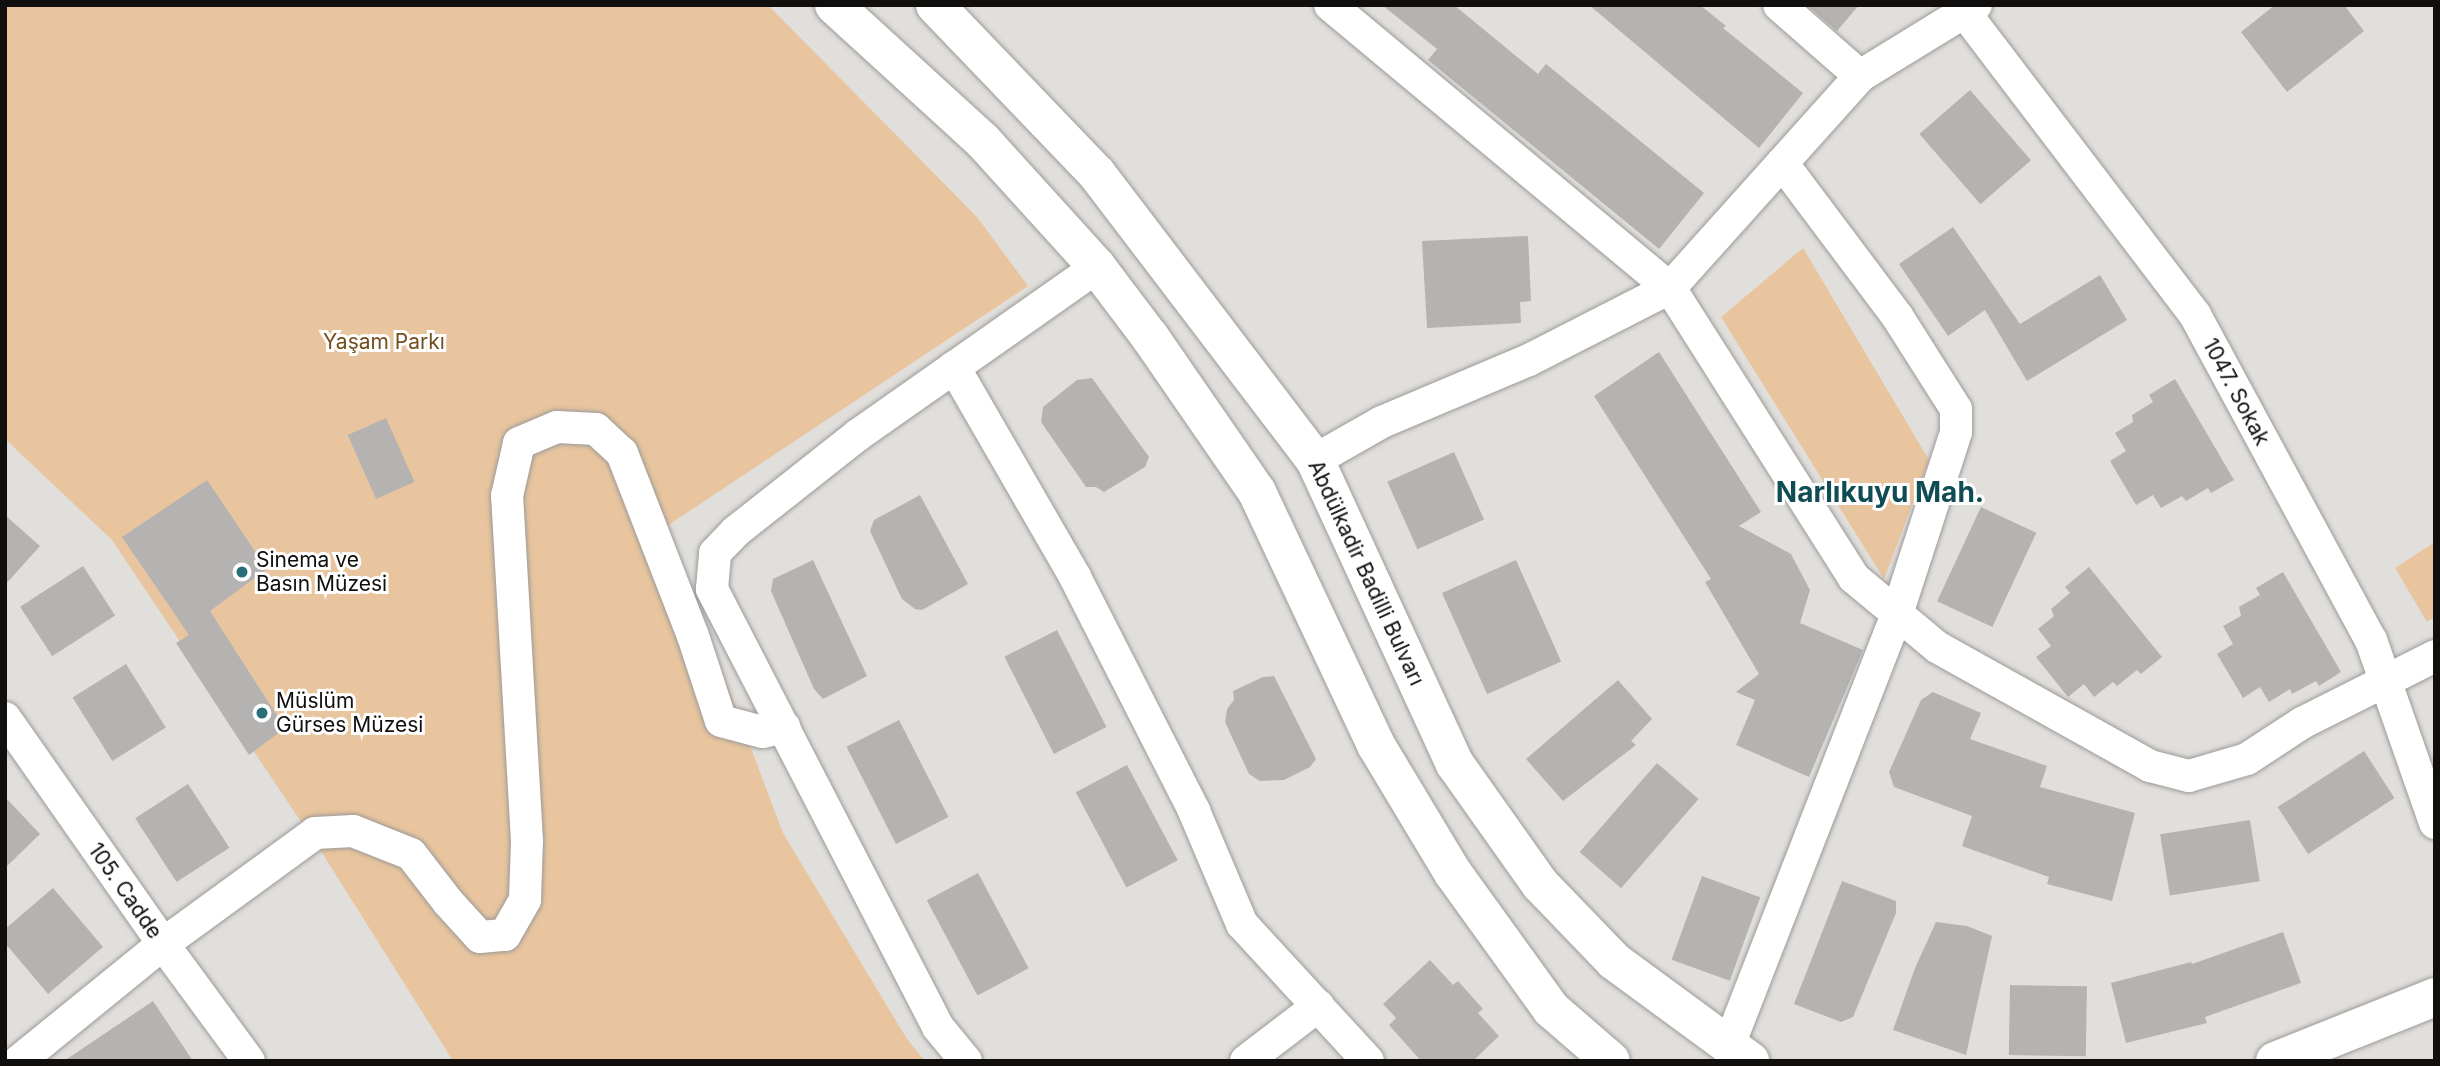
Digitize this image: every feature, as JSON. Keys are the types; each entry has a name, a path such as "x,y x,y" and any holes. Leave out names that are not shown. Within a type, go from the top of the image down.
{"main road":[{"path":"834,5 982,140 1097,267 1150,337 1257,492 1376,745 1453,873 1551,1009 1611,1061"},
{"name":"Abdülkadir Badilli Bulvarı","path":"935,5 1097,174 1315,460 1455,764 1540,884 1614,961 1739,1053"},
{"path":"2275,1061 2435,997"}],"street":[{"path":"1330,5 1670,288 1854,578 1937,647 2138,760 2150,766 2189,776 2247,759 2302,723 2435,656"},
{"path":"1779,5 1860,76"},
{"path":"1315,460 1382,422 1529,360 1670,288 1860,76 1967,8"},
{"name":"1047. Sokak","path":"1967,8 2194,315 2371,640 2435,823"},
{"path":"1739,1053 1898,614 1956,432 1956,409 1898,316 1782,163"},
{"path":"966,1061 939,1027 712,589 715,553 735,532 858,435 1097,267"},
{"path":"954,367 1075,578 1194,811 1242,924 1368,1061"},
{"path":"19,1061 163,944 315,832 353,831 411,854 448,902 480,937 505,935 525,900 527,841 507,496 519,443 558,427 596,429 622,453 693,636 721,721 763,732 784,727"},
{"name":"105. Cadde","path":"5,718 163,944 249,1061"},
{"path":"1246,1061 1318,1006"}],"green space":[{"name":"Yaşam Parkı","path":"5,5 768,5 977,217 1028,286 667,526 783,833 907,1039 925,1061 453,1061 324,856 112,540 5,439"},
{"path":"1803,248 1929,460 1884,579 1721,317"},
{"path":"2435,542 2435,617 2427,622 2395,568"}],"building":[{"path":"1382,5 1454,5 1538,74 1546,64 1704,193 1659,249 1428,60 1437,49"},
{"path":"1589,5 1700,5 1726,26 1723,28 1803,93 1759,148"},
{"path":"1807,5 1859,5 1837,31"},
{"path":"2275,5 2344,5 2364,31 2287,92 2241,32"},
{"path":"1970,90 2031,160 1980,204 1919,134"},
{"path":"1953,227 2020,324 2100,275 2127,320 2027,381 1985,310 1948,336 1899,264"},
{"path":"1528,236 1531,301 1520,302 1521,323 1427,328 1422,241"},
{"path":"1659,352 1761,512 1739,526 1791,554 1810,590 1800,623 1863,650 1809,777 1736,745 1755,700 1736,692 1759,674 1705,582 1711,579 1594,396"},
{"path":"1092,378 1149,457 1145,467 1104,492 1096,487 1086,487 1041,422 1043,407 1077,380"},
{"path":"2175,379 2234,480 2211,493 2208,488 2186,501 2182,496 2161,508 2153,495 2136,505 2110,461 2126,451 2115,433 2133,422 2132,415 2153,402 2149,395"},
{"path":"386,418 414,482 376,499 348,435"},
{"path":"1454,452 1484,520 1417,549 1387,482"},
{"path":"207,480 267,569 210,611 285,728 249,755 176,643 189,635 122,537"},
{"path":"920,495 968,584 922,610 915,609 902,599 870,531 874,520"},
{"path":"1981,507 2036,533 1992,627 1937,601"},
{"path":"5,515 40,546 5,585"},
{"path":"813,560 867,676 823,699 814,689 771,591 773,579"},
{"path":"1516,560 1561,661 1487,694 1442,593"},
{"path":"83,566 115,615 52,656 20,607"},
{"path":"2089,567 2162,657 2141,674 2137,670 2117,686 2113,682 2094,697 2084,684 2068,697 2036,657 2051,646 2038,629 2054,616 2051,609 2070,593 2065,587"},
{"path":"2283,572 2341,672 2319,686 2316,681 2292,694 2290,689 2269,702 2260,687 2243,698 2217,654 2233,644 2223,626 2241,616 2239,607 2260,595 2256,588"},
{"path":"1057,630 1106,727 1054,754 1004,657"},
{"path":"126,664 166,728 112,761 73,697"},
{"path":"1274,676 1316,759 1310,767 1284,780 1260,781 1249,774 1225,722 1227,709 1234,700 1233,691 1263,677"},
{"path":"1618,680 1652,719 1631,741 1636,745 1563,801 1526,759"},
{"path":"1933,692 1981,713 1970,739 2047,766 2040,787 2135,813 2112,901 2047,884 2049,877 1962,846 1972,816 1894,787 1889,772 1921,700"},
{"path":"899,720 948,817 896,844 846,747"},
{"path":"2364,751 2394,798 2308,854 2278,807"},
{"path":"1657,763 1699,799 1621,888 1580,852"},
{"path":"1127,765 1178,860 1126,888 1076,792"},
{"path":"188,784 229,848 177,882 135,818"},
{"path":"5,797 40,834 5,868"},
{"path":"2250,820 2260,881 2170,895 2160,834"},
{"path":"978,873 1029,968 977,996 927,900"},
{"path":"1702,876 1760,897 1730,981 1672,960"},
{"path":"1842,881 1896,901 1896,913 1853,1017 1841,1022 1794,1004"},
{"path":"53,888 103,947 48,994 5,943 5,929"},
{"path":"1936,922 1967,926 1992,936 1966,1055 1893,1030 1915,968"},
{"path":"2283,932 2301,983 2205,1017 2207,1023 2126,1043 2111,983 2191,962 2192,964"},
{"path":"1430,960 1453,985 1458,981 1483,1009 1478,1013 1499,1036 1473,1061 1421,1061 1389,1025 1396,1018 1383,1004"},
{"path":"2010,985 2087,986 2086,1056 2009,1055"},
{"path":"153,1001 193,1061 64,1061"}],"place":[{"name":"Sinema ve Basın Müzesi","path":"242,572"},
{"name":"Müslüm Gürses Müzesi","path":"262,713"}],"district":[{"name":"Narlıkuyu Mah.","path":"1880,492"}]}
